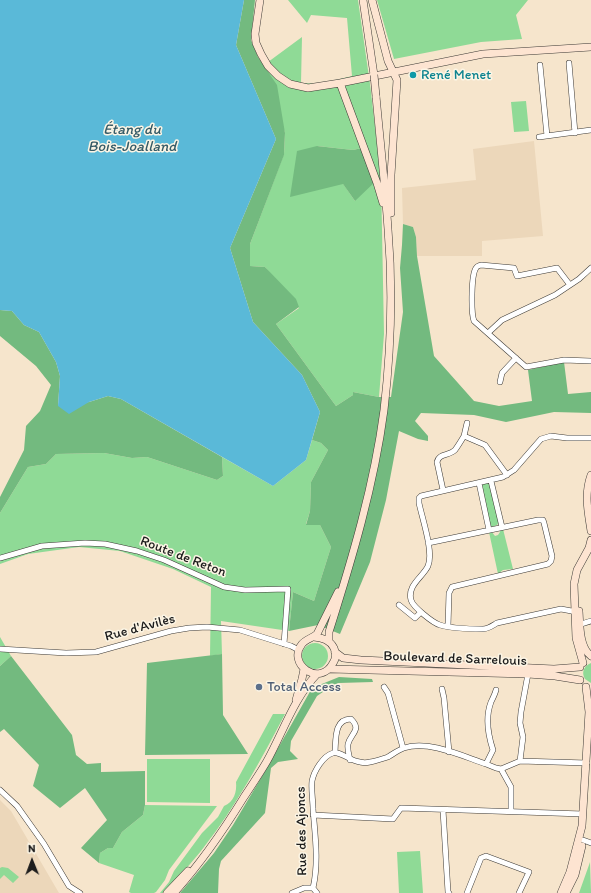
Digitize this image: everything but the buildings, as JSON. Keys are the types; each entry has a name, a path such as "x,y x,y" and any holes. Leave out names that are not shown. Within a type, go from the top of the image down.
{"main road":[{"path":"260,0 255,27 256,43 261,54 268,66 278,76 290,84 308,88 340,84 483,54 591,47"},
{"path":"329,641 329,632 351,563 367,504 384,410 390,315 388,229 376,96 363,0"},
{"path":"372,0 388,61 397,80 391,175 391,219 388,229"},
{"path":"340,84 377,182 384,219 388,229"},
{"path":"591,475 586,490 591,531"},
{"path":"591,484 591,509"},
{"path":"582,665 578,646 574,584 577,570 589,548 591,540"},
{"path":"576,612 578,579 582,567 591,551"},
{"path":"314,637 320,629 351,563"},
{"path":"577,626 586,652 591,656"},
{"path":"314,637 329,641 335,652 335,661 330,669 324,673 317,674 310,673 304,669 298,657 302,644 307,639 314,637"},
{"name":"Boulevard de Sarrelouis","path":"335,652 343,658 361,660 554,668 582,665"},
{"path":"566,893 575,875 587,825 589,688 580,680 579,671 582,665 591,659"},
{"path":"292,712 304,669"},
{"name":"Boulevard de Sarrelouis","path":"330,669 528,674 580,680"},
{"path":"174,893 190,875 229,820 266,761 309,682 317,674"},
{"path":"561,893 570,872 582,826 589,766"},
{"path":"167,893 204,856"}],"street":[{"path":"569,63 575,132"},
{"path":"540,65 547,136"},
{"path":"539,137 591,130"},
{"path":"570,285 557,268 517,276 514,268 478,266 475,269 472,292 474,321 526,367 564,360 591,361"},
{"path":"488,333 502,320 555,295 591,268"},
{"path":"500,382 502,373 516,358"},
{"path":"443,490 437,462 438,459 440,456 454,451 464,436 467,423"},
{"path":"464,436 485,445 507,475"},
{"path":"576,612 561,609 497,623 490,628 483,629 439,625 414,606 410,592 413,585 428,566 430,556 419,503 419,498 421,496 443,490 491,481 507,475 514,470 541,439 545,437 591,438"},
{"path":"491,481 502,527"},
{"path":"479,483 489,530"},
{"path":"428,543 543,520 552,556 551,561 548,564 452,587 449,593 448,626"},
{"name":"Route de Reton","path":"0,558 42,546 85,543 105,544 137,551 164,560 224,586 245,590 288,589 284,644"},
{"path":"400,605 415,618 421,612"},
{"path":"577,626 591,621"},
{"name":"Rue d'Avilès","path":"0,648 66,653 96,652 171,631 207,627 240,630 284,644"},
{"path":"284,644 299,650"},
{"path":"520,761 523,736 520,723 521,712 528,674"},
{"path":"384,687 388,693 402,748"},
{"path":"442,689 449,752"},
{"path":"486,764 493,750 488,735 488,717 496,690"},
{"path":"350,760 348,744 356,729 356,723 352,718 346,718 341,721 338,727 335,752 340,753 350,760 360,763 370,763 386,757 402,748 428,746 501,769 520,761 589,766"},
{"name":"Rue des Ajoncs","path":"317,893 313,888 317,869 312,782 315,773 323,760 327,755 335,752"},
{"path":"501,769 511,787 511,812"},
{"path":"0,790 17,806 44,844 69,886 80,893"},
{"path":"314,815 393,819 401,808 583,814"},
{"path":"443,810 449,893"},
{"path":"583,840 591,843"},
{"path":"467,893 481,858 486,856 529,872 519,893"},
{"path":"292,893 304,888 313,888"}],"shaded area":[{"path":"534,141 543,236 482,241 482,256 417,256 416,237 413,227 403,224 402,188 476,180 473,149"},
{"path":"0,800 11,811 59,893 0,893"}],"green space":[{"path":"244,0 255,0 251,40 258,57 277,85 285,133 284,155 250,244 250,266 265,267 296,299 299,307 276,324 336,406 353,395 353,392 379,397 391,397 403,312 400,268 403,224 413,227 416,237 417,256 434,356 474,401 499,406 532,401 528,370 564,362 568,394 591,392 591,413 554,412 506,422 474,415 421,413 415,421 428,436 428,441 418,439 399,431 386,500 370,562 340,634 318,625 289,631 293,592 314,601 331,547 320,525 306,525 310,511 311,482 328,450 321,443 312,440 320,412 302,375 253,322 230,248 276,139 236,45"},
{"path":"288,0 358,0 381,178 384,334 379,397 353,392 353,395 336,406 276,324 299,308 265,267 250,266 250,244 284,154 285,133 264,65 302,37 301,83 320,84 352,76 347,18 311,15 307,23","holes":["317,146 353,150 366,147 355,201"]},
{"path":"377,0 528,0 516,15 522,39 481,42 394,59"},
{"path":"526,101 529,131 514,132 511,102"},
{"path":"317,146 353,150 366,147 379,178 355,201 343,184 290,197 297,151"},
{"path":"0,310 12,311 24,325 39,332 56,362 60,376 58,406 89,402 108,396 121,399 222,457 223,476 217,480 147,457 132,458 104,453 56,454 46,464 28,467 0,513 0,497 24,450 26,426 40,411 51,385 36,366 0,336"},
{"path":"312,440 321,443 328,450 311,482 310,511 306,524 320,525 331,547 314,601 293,592 289,631 221,621 222,654 210,656 211,587 173,569 120,551 79,547 28,554 0,564 0,513 28,467 46,464 56,454 104,453 132,458 147,457 217,480 223,476 222,457 273,486 306,460"},
{"path":"488,483 490,485 499,522 497,525 492,527 490,525 481,486 482,484"},
{"path":"499,529 503,529 513,569 503,570 498,574 489,532 491,531 495,536 500,532"},
{"path":"0,637 11,656 0,666"},
{"path":"315,643 324,647 328,656 324,665 315,669 306,665 302,656 306,647"},
{"path":"222,654 223,715 248,754 145,755 147,663"},
{"path":"11,656 72,735 76,755 87,764 101,763 101,772 145,771 145,805 143,815 122,832 113,848 108,848 100,853 99,863 81,848 107,820 85,788 60,808 33,786 39,765 4,729 0,732 0,666"},
{"path":"591,663 591,683 585,679 583,672"},
{"path":"339,677 372,679 373,682 339,683 333,685 317,696 291,741 290,751 298,759 278,762 271,768 265,813 221,861 219,869 218,893 180,893 214,853 233,825 312,688"},
{"path":"273,714 285,714 227,815 199,853 163,893 160,893 202,833 218,817 224,806 232,799 236,789 236,782"},
{"path":"147,759 210,759 210,803 147,802"},
{"path":"145,805 217,806 169,870 165,880 156,892 131,893 129,892 134,875 99,863 100,853 108,848 113,848 122,832 143,815"},
{"path":"420,851 423,893 399,893 397,852"},
{"path":"590,862 591,893 579,893 589,865"},
{"path":"0,868 8,868 19,877 13,883 4,875 0,879"}],"water":[{"name":"Étang du Bois-Joalland","path":"0,0 244,0 236,45 276,139 230,248 253,322 302,375 320,412 306,460 273,486 121,399 108,396 89,402 69,414 58,406 60,376 56,362 39,332 24,325 12,311 0,310"}],"place":[{"name":"René Menet","path":"413,75"},
{"name":"Total Access","path":"259,687"}]}
